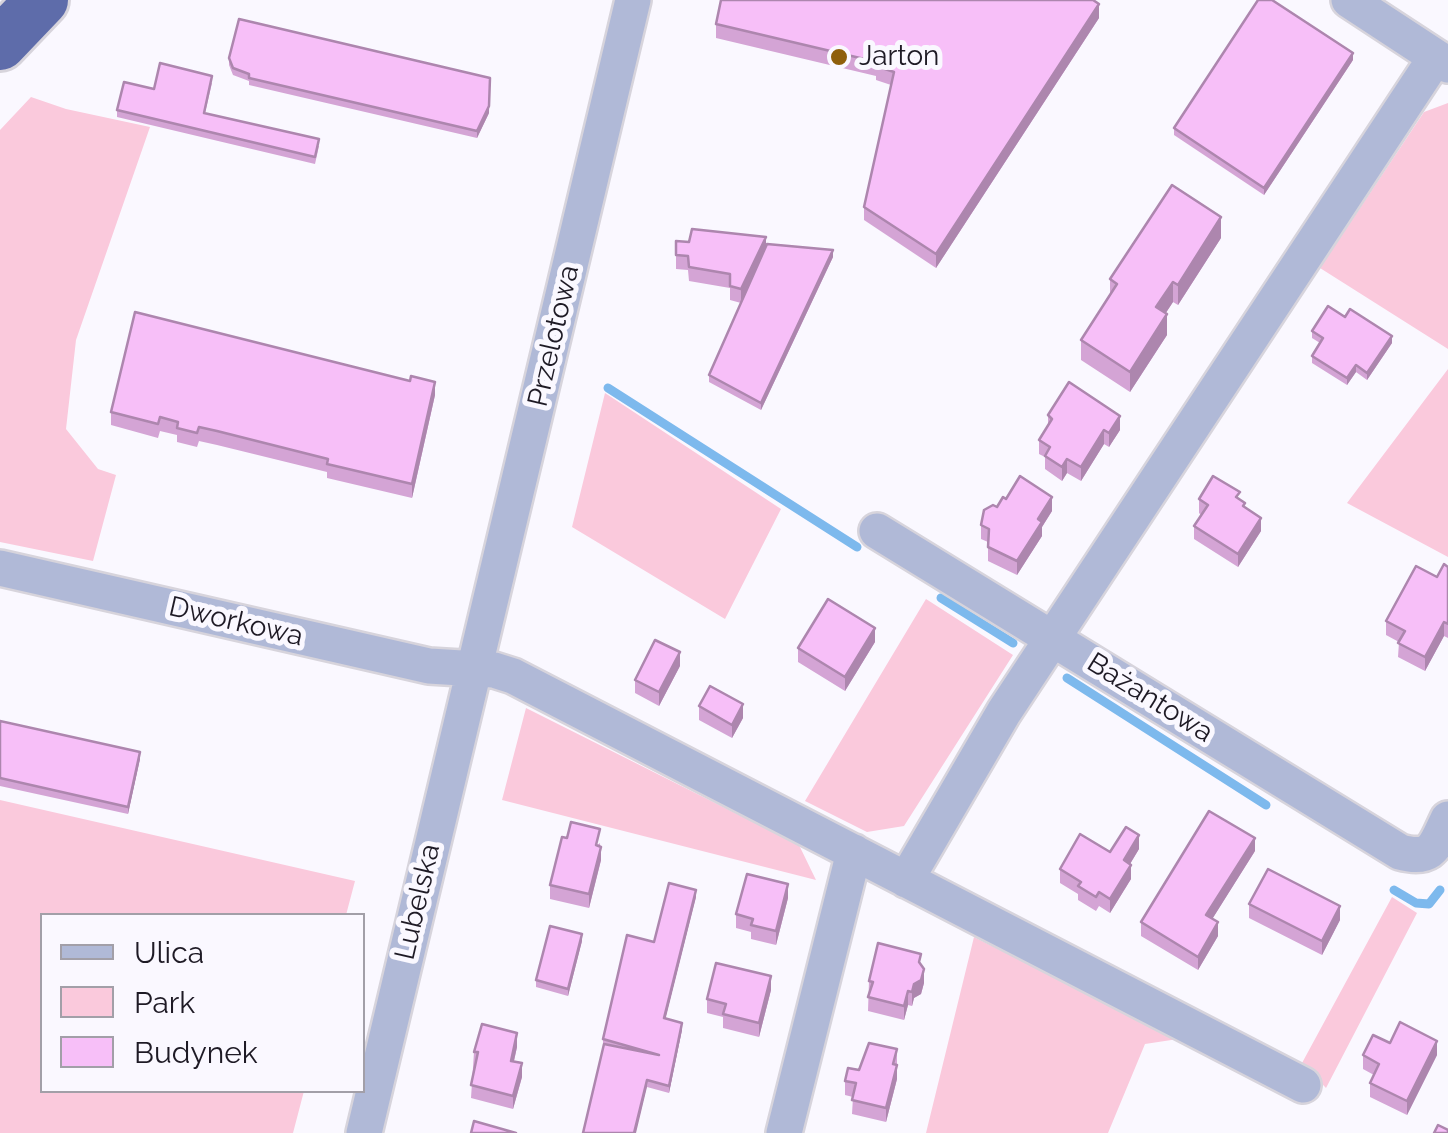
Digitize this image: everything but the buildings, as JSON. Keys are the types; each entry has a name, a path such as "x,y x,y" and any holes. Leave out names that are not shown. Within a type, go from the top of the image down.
{"highway":[{"path":"0,44 42,0"}],"street":[{"name":"Przelotowa","path":"473,671 632,0"},
{"path":"906,880 1052,638 1442,61 1348,0"},
{"name":"Bażantowa","path":"878,531 1400,852 1437,863 1434,846 1448,820"},
{"name":"Dworkowa","path":"0,568 429,666 494,670 513,676 1303,1085"},
{"name":"Lubelska","path":"364,1133 473,671"},
{"path":"784,1133 854,852"}],"green space":[{"path":"31,97 66,109 150,127 76,340 66,429 98,469 116,475 93,561 0,542 0,130"},
{"path":"1448,103 1448,349 1320,268 1424,112"},
{"path":"1448,369 1448,557 1347,503"},
{"path":"605,393 781,509 725,619 572,527"},
{"path":"926,599 1013,655 904,826 867,832 805,801"},
{"path":"526,708 799,845 816,880 502,800"},
{"path":"0,800 355,881 347,913 40,913 40,1093 303,1093 293,1133 0,1133"},
{"path":"1392,897 1417,913 1326,1088 1302,1063"},
{"path":"974,937 1178,1039 1145,1044 1108,1133 926,1133"}],"waterway":[{"path":"608,388 857,547"},
{"path":"941,598 1013,643"},
{"path":"1067,678 1266,805"},
{"path":"1394,890 1416,903 1429,904 1440,890"}],"place":[{"name":"Jarton","path":"839,57"}]}
